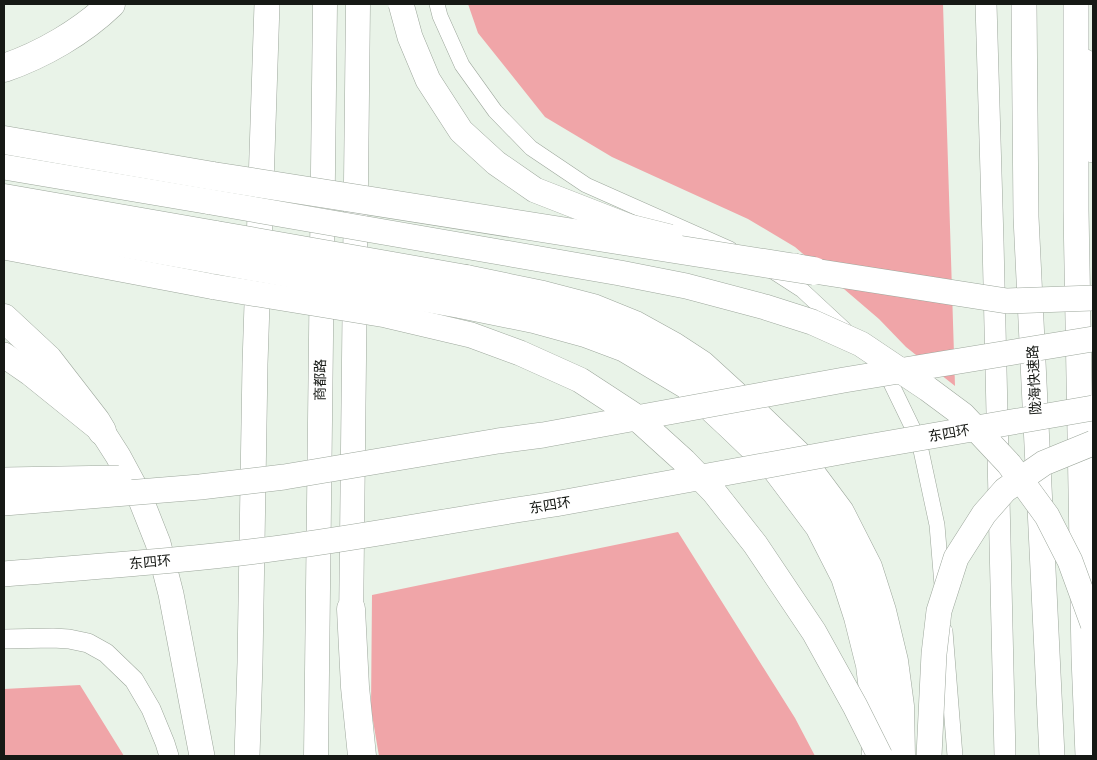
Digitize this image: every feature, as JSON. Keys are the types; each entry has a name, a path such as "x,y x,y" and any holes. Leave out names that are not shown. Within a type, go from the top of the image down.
{"highway":[{"path":"4,68 53,47 101,14 111,4"},
{"path":"247,756 255,364 267,4"},
{"path":"401,4 410,36 428,80 461,131 496,163 534,190 630,227 814,271"},
{"name":"陇海快速路","path":"1024,4 1026,217 1052,756"},
{"path":"1076,4 1076,210 1084,657 1088,756"},
{"path":"4,140 212,189 686,286 765,307 812,322 862,344 963,415 1010,464 1047,516 1070,561 1093,624"},
{"path":"4,167 212,189 814,271 1007,301 1093,298"},
{"path":"4,198 216,248"},
{"path":"4,222 216,248 463,291 544,295 593,308 635,325 673,346 702,365 796,453 840,512 868,567 882,610 894,661 900,706 901,756"},
{"path":"4,247 216,287 386,315 471,335 520,353 580,380 632,414 684,461 714,492 755,544 814,632 880,756"},
{"path":"463,291 534,319 576,330 625,348 687,385 777,470 819,526 845,577 858,617 870,665 875,707 876,756"},
{"path":"4,318 48,359 96,421 139,495 158,543 171,594 202,756"},
{"path":"4,503 200,487 284,477 543,435 844,380 1093,339"},
{"path":"4,355 30,373 102,431"},
{"name":"东四环","path":"4,574 207,557 294,546 555,504 1093,408"},
{"path":"929,756 934,654 939,611 956,558 984,514 1005,490 1044,463 1093,443"},
{"path":"4,480 284,477"},
{"path":"351,609 355,687 362,756"}],"main road":[{"name":"商都路","path":"316,756 325,4"},
{"path":"349,756 358,4"},
{"path":"986,4 994,240 1006,756"},
{"path":"1082,4 1093,152"}],"street":[{"path":"437,4 440,16 462,65 495,111 531,148 586,185 754,260 802,290 845,330 888,378 919,441 937,525 955,756"},
{"path":"4,639 69,639 88,643 106,654 134,680 151,709 169,756"}],"shaded area":[{"path":"468,4 943,4 955,386 906,347 879,319 795,247 748,219 612,157 545,117 478,33"},
{"path":"678,532 795,718 815,756 379,756 371,709 372,595"},
{"path":"80,685 124,756 4,756 4,689"}]}
